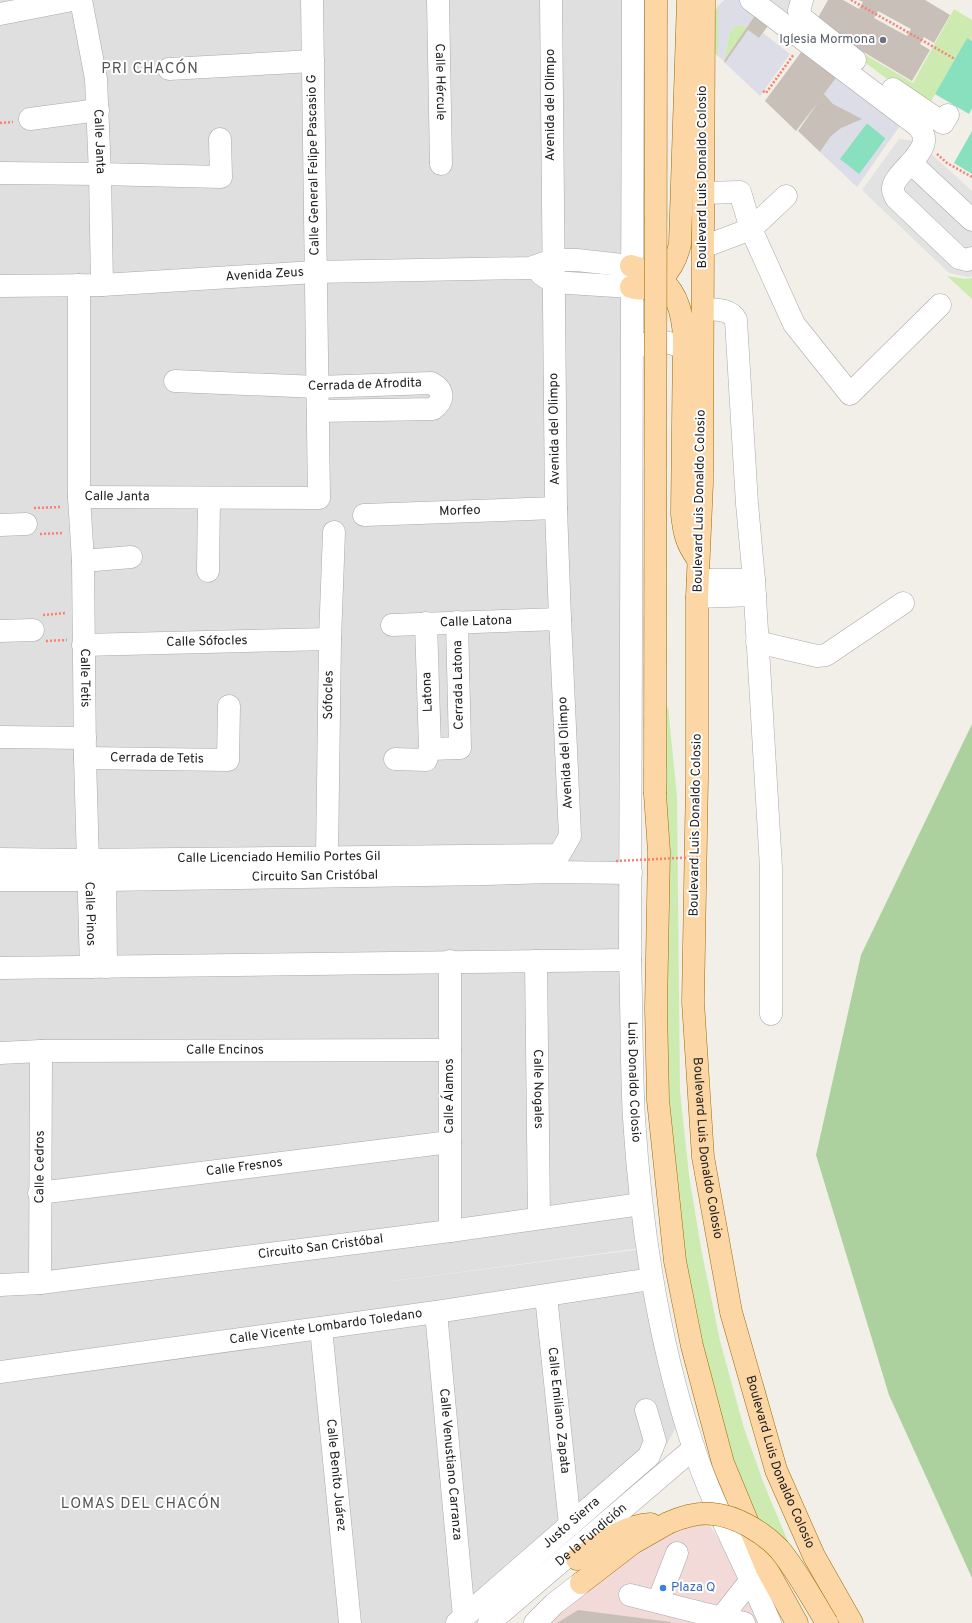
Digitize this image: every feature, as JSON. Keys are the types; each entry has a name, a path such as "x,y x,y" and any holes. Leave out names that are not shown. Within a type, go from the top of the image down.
{"main road":[{"path":"656,0 655,794 659,852 656,1008 658,1100 675,1261 692,1346 723,1463 767,1569 797,1623"},
{"path":"631,276 639,289 644,288 651,286 661,279 672,267 679,248 693,194 688,0"},
{"name":"Boulevard Luis Donaldo Colosio","path":"704,0 693,194 703,247 702,484 698,579 697,778 693,1002 703,1157 731,1312 776,1470 814,1556 852,1623"},
{"path":"661,279 673,294 681,314 684,329 682,514 688,546 698,579"},
{"path":"581,1583 633,1543 668,1523 695,1515 712,1514 736,1520 757,1532 779,1549 827,1623"},
{"path":"577,1559 622,1532 640,1524 668,1523"}],"street":[{"path":"0,14 72,0"},
{"name":"Calle Janta","path":"81,0 96,79 100,174 102,285"},
{"name":"Calle General Felipe Pascasio G","path":"312,0 319,498"},
{"name":"Calle Hércule","path":"438,0 441,164"},
{"name":"Avenida del Olimpo","path":"551,0 556,508 570,836 559,855"},
{"name":"Luis Donaldo Colosio","path":"633,0 631,352 623,867 630,960 634,1118 641,1204 651,1280 665,1344 694,1448 725,1525 770,1623"},
{"path":"751,0 918,126 924,135 922,147 912,163 895,181 892,190 896,198 959,258 967,260 972,258"},
{"path":"802,0 799,11 802,18 903,97 943,123 948,115"},
{"path":"169,69 313,61"},
{"path":"30,119 98,110"},
{"path":"0,173 221,177 220,139"},
{"path":"912,163 972,220"},
{"path":"632,194 639,199 656,203 674,200 693,194 740,192 751,229 794,324 850,394 940,305"},
{"path":"703,247 751,229 786,196"},
{"name":"Avenida Zeus","path":"0,286 102,285 316,272 530,268 553,260 577,260 631,276"},
{"path":"530,268 553,282 631,276"},
{"name":"Calle Janta","path":"79,285 80,501 209,498 319,498"},
{"path":"703,309 727,311 733,315 736,320 771,868 771,1014"},
{"path":"631,352 644,344 659,341 668,342 684,349"},
{"name":"Cerrada de Afrodita","path":"175,382 318,387 431,384 437,386 441,399 438,405 433,409 318,411"},
{"path":"208,571 209,498"},
{"name":"Calle Tetis","path":"80,501 83,561 85,748 96,870"},
{"name":"Morfeo","path":"364,515 556,508"},
{"path":"0,525 26,524"},
{"name":"Sófocles","path":"327,857 330,639 334,532"},
{"path":"83,561 131,557"},
{"path":"698,579 754,588"},
{"path":"757,642 816,656 826,655 903,603"},
{"name":"Calle Latona","path":"392,625 560,618"},
{"name":"Cerrada Latona","path":"428,754 460,748 457,622"},
{"name":"Latona","path":"426,623 428,754"},
{"path":"0,631 33,630"},
{"name":"Calle Sófocles","path":"83,645 330,639"},
{"name":"Cerrada de Tetis","path":"0,737 85,748 228,760 229,706"},
{"path":"395,759 428,754"},
{"name":"Calle Licenciado Hemilio Portes Gil","path":"0,859 96,870 327,857 559,855"},
{"name":"Circuito San Cristóbal","path":"0,880 96,870 479,875 623,867"},
{"name":"Calle Pinos","path":"96,870 99,967"},
{"path":"0,968 450,961 630,960"},
{"name":"Calle Álamos","path":"450,961 450,1231"},
{"name":"Calle Nogales","path":"536,961 539,1218"},
{"name":"Calle Encinos","path":"0,1054 41,1051 450,1050"},
{"name":"Calle Cedros","path":"40,1282 39,1193 41,1051"},
{"name":"Calle Fresnos","path":"39,1193 450,1142"},
{"name":"Circuito San Cristóbal","path":"0,1285 40,1282 450,1231 641,1204"},
{"name":"Calle Vicente Lombardo Toledano","path":"0,1372 436,1312 651,1280"},
{"name":"Calle Emiliano Zapata","path":"546,1296 570,1526"},
{"name":"Calle Venustiano Carranza","path":"436,1312 460,1620"},
{"name":"Calle Benito Juárez","path":"321,1328 350,1623"},
{"name":"Justo Sierra","path":"460,1620 649,1456 655,1441 646,1410"},
{"name":"De la Fundición","path":"489,1623 694,1448"},
{"path":"658,1602 677,1553"},
{"path":"505,1623 577,1559"},
{"path":"721,1618 751,1580"},
{"path":"535,1623 554,1604 581,1583"},
{"path":"630,1595 744,1623"}],"path":[{"path":"851,0 955,59"},
{"path":"763,91 766,93 795,52"},
{"path":"934,152 947,162 972,177"},
{"path":"80,501 25,508 26,534 81,533"},
{"path":"623,867 700,857"}],"shaded area":[{"path":"0,0 631,0 621,867 642,1248 347,1287 642,1249 679,1422 667,1444 462,1623 0,1623"},
{"path":"724,0 739,0 756,14 748,27 741,25 734,27 729,34 724,61 718,56 718,6"},
{"path":"767,0 812,0 799,24"},
{"path":"748,30 759,38 763,33 790,54 760,96 725,63"},
{"path":"838,76 901,124 857,187 820,152 831,136 833,104 824,94","holes":["867,123 886,139 859,174 840,159"]},
{"path":"899,139 917,141 972,191 972,276 968,277 949,273 862,190"},
{"name":"Plaza Q","path":"707,1521 727,1552 761,1623 530,1623 673,1526"}],"green space":[{"path":"718,6 718,56 712,51 712,16"},
{"path":"954,9 972,20 972,41 967,38 930,103 902,90 815,25 913,83"},
{"path":"741,25 748,27 724,61 729,34 734,27"},
{"path":"967,38 972,41 972,108 969,114 935,94"},
{"path":"867,123 886,138 859,175 839,159"},
{"path":"972,131 972,174 954,163"},
{"path":"947,276 965,279 972,278 972,299"},
{"path":"668,707 677,796 680,1091 689,1175 701,1248 720,1341 744,1428 764,1484 789,1544 757,1518 727,1443 680,1252 665,1093 664,708"},
{"path":"972,724 972,1578 889,1395 816,1155 861,955"}],"building":[{"name":"Iglesia Mormona","path":"828,0 843,0 859,9 863,2 859,0 925,0 950,15 934,43 924,37 920,44 930,50 912,81 815,23","holes":["878,11 911,29 907,36 874,18"]},
{"path":"756,14 770,23 759,38 748,30 725,63 724,61"},
{"path":"813,36 848,62 824,94 833,104 862,119 841,128 831,136 820,152 798,131 819,101 796,131 765,101"},
{"path":"578,1610 671,1622 671,1623 557,1623"}],"place":[{"name":"Iglesia Mormona","path":"883,40"},
{"name":"Plaza Q","path":"663,1588"}],"district":[{"name":"PRI CHACÓN","path":"150,69"},
{"name":"LOMAS DEL CHACÓN","path":"141,1504"}]}
